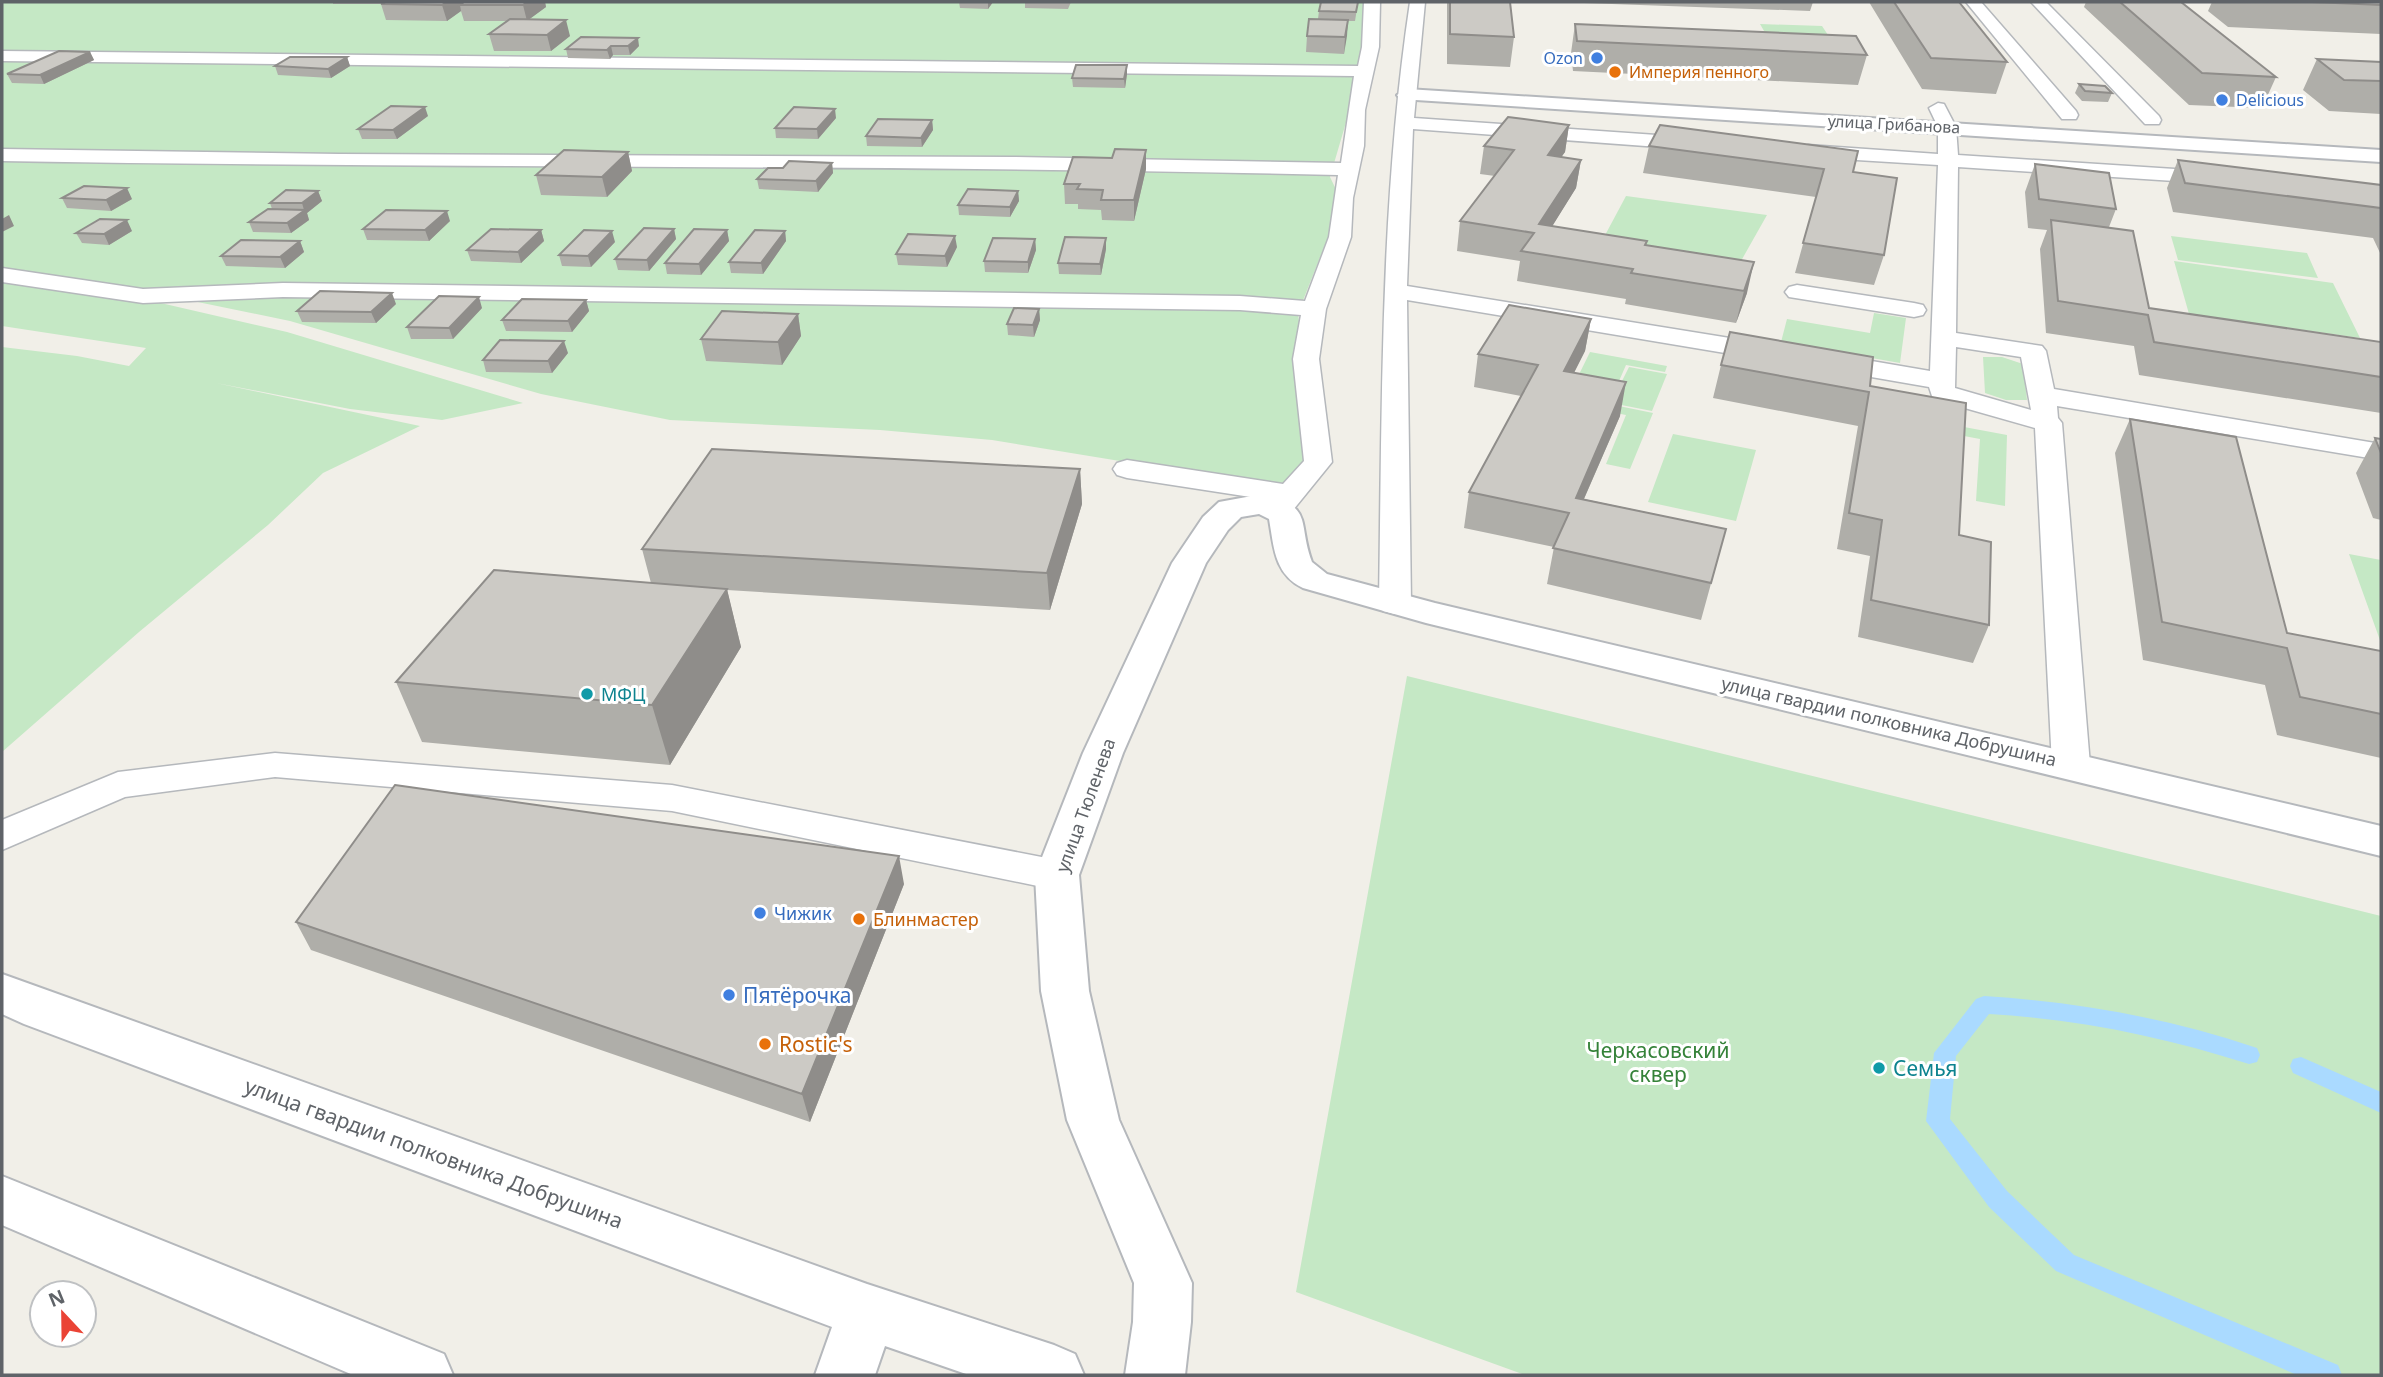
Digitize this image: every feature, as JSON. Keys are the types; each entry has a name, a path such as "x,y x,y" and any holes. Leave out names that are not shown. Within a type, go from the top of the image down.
{"street":[{"name":"улица Грибанова","path":"1385,88 1942,117 2381,156"},
{"name":"улица Грибанова","path":"1942,117 2096,117"},
{"path":"2124,119 2159,121"},
{"path":"1285,501 1292,564 1305,577 1395,604"},
{"name":"улица Тюленева","path":"1155,1375 1162,1322 1163,1283 1093,1120 1065,991 1058,875 1103,753 1189,563 1215,524 1231,509 1285,501"},
{"name":"улица гвардии полковника Добрушина","path":"1395,604 2381,841"},
{"name":"улица гвардии полковника Добрушина","path":"2,993 867,1312 1054,1375"},
{"path":"2,1200 422,1375"},
{"path":"845,1375 867,1312"}],"lane":[{"path":"1372,2 1369,35 1372,59 1404,123 1395,291 1395,604"},
{"path":"1127,469 1238,488 1285,501 1318,462 1306,359 1314,309 1340,237 1349,169 1385,88 1417,2"},
{"path":"1973,2 2069,116"},
{"path":"2038,2 2159,121"},
{"path":"2,56 1385,88"},
{"path":"1942,117 1948,161 1942,393 2048,423"},
{"path":"1404,123 1725,145"},
{"path":"1793,150 2245,180"},
{"path":"2,155 583,163 1118,162 1349,169"},
{"path":"2,275 143,296 282,290 1226,303 1314,309"},
{"path":"1395,291 1942,381"},
{"path":"1797,292 1914,310"},
{"path":"1942,338 2033,351 2048,423 2071,765"},
{"path":"2042,395 2381,452"},
{"path":"2,836 118,785 275,765 672,798 1058,875"}],"green space":[{"path":"2,2 1365,2 1362,58 1360,65 1354,70 1354,95 1330,177 1342,202 1298,313 1316,471 1306,484 1236,480 992,440 880,430 670,420 541,394 290,321 144,291 2,270"},
{"path":"1760,24 1822,26 1830,38 1767,36"},
{"path":"1626,196 1767,215 1741,261 1603,239"},
{"path":"2171,236 2307,253 2318,278 2178,260"},
{"path":"2174,261 2333,283 2360,338 2189,314"},
{"path":"2,278 139,298 287,332 523,403 442,420 350,409 216,383 420,426 323,473 268,525 139,632 2,752 2,347 77,356 129,366 146,348 2,326"},
{"path":"1874,313 1906,318 1900,363 1781,342 1787,319 1870,333"},
{"path":"1590,352 1667,366 1665,372 1626,365 1609,404 1653,413 1630,469 1606,464 1626,415 1565,403"},
{"path":"1983,357 2002,357 2023,364 2027,400 2006,400 1985,393"},
{"path":"1629,367 1667,374 1652,411 1611,403"},
{"path":"1905,416 2007,435 2005,506 1976,501 1980,439 1878,420"},
{"path":"1673,434 1756,450 1736,521 1648,502"},
{"path":"2349,554 2381,560 2381,643"},
{"name":"Черкасовский сквер","path":"1407,676 2381,916 2381,1375 1525,1375 1296,1292"}],"building":[{"path":"447,2 442,5 381,4"},
{"path":"464,2 527,2 523,5 460,5"},
{"path":"1321,2 1358,2 1356,12 1319,11"},
{"path":"1450,2 1510,2 1514,37 1450,34"},
{"path":"1894,2 1959,2 2007,62 1931,58"},
{"path":"2120,2 2181,2 2276,77 2202,73"},
{"path":"2312,2 2381,2 2381,5"},
{"path":"510,19 566,20 547,35 489,34"},
{"path":"1309,19 1348,20 1345,37 1307,36"},
{"path":"1575,24 1856,36 1867,55 1577,41"},
{"path":"581,37 638,38 628,46 611,46 607,50 566,49"},
{"path":"59,51 90,52 40,75 7,74"},
{"path":"290,57 347,57 328,69 275,66"},
{"path":"2317,59 2381,62 2381,81 2344,80"},
{"path":"1076,65 1127,65 1124,79 1072,78"},
{"path":"2079,84 2105,86 2112,93 2085,91"},
{"path":"391,106 425,107 393,130 358,129"},
{"path":"794,107 835,109 817,129 775,128"},
{"path":"1508,117 1569,125 1548,155 1581,160 1539,224 1647,241 1645,245 1754,262 1744,291 1631,273 1633,269 1521,251 1534,233 1460,221 1514,150 1484,146"},
{"path":"878,119 932,120 921,138 866,136"},
{"path":"1660,125 1858,151 1853,172 1897,178 1884,255 1803,243 1824,169 1649,146"},
{"path":"1115,149 1146,150 1134,200 1101,200 1103,190 1077,189 1080,184 1064,184 1073,157 1112,158"},
{"path":"564,150 628,152 602,177 536,175"},
{"path":"2178,160 2381,185 2381,208 2185,183"},
{"path":"789,161 832,163 816,181 757,179 768,168 783,168"},
{"path":"2035,164 2109,173 2116,209 2039,199"},
{"path":"84,186 127,188 106,200 62,198"},
{"path":"968,189 1018,191 1010,207 958,205"},
{"path":"286,190 318,191 302,203 270,203"},
{"path":"268,209 305,210 287,223 249,222"},
{"path":"386,210 447,211 425,230 363,229"},
{"path":"100,219 127,220 104,234 76,233"},
{"path":"2051,220 2133,231 2149,308 2381,342 2381,377 2154,342 2148,315 2058,301"},
{"path":"644,228 674,229 647,260 615,259"},
{"path":"491,229 541,230 518,252 467,250"},
{"path":"694,229 727,230 699,264 665,263"},
{"path":"584,230 612,231 588,256 559,255"},
{"path":"755,230 785,231 761,263 729,262"},
{"path":"908,234 955,236 945,256 896,254"},
{"path":"1065,237 1106,238 1100,264 1058,263"},
{"path":"993,238 1035,239 1028,262 984,261"},
{"path":"241,240 300,241 280,257 221,256"},
{"path":"320,291 392,293 371,312 297,311"},
{"path":"439,296 479,297 449,328 407,327"},
{"path":"522,299 586,300 568,321 502,320"},
{"path":"1509,305 1591,319 1564,371 1626,382 1576,498 1726,529 1711,583 1553,548 1569,513 1469,492 1538,365 1478,354"},
{"path":"1014,308 1039,309 1033,325 1007,324"},
{"path":"722,311 798,314 778,342 701,339"},
{"path":"1730,332 1873,357 1870,386 1966,403 1959,535 1991,542 1989,625 1871,600 1882,520 1849,513 1869,392 1721,365"},
{"path":"500,340 564,341 548,361 483,360"},
{"path":"2130,419 2236,437 2287,633 2381,651 2381,714 2300,697 2287,648 2162,622"},
{"path":"2375,438 2381,439 2381,453"},
{"path":"712,449 1080,469 1047,573 642,549"},
{"path":"494,570 727,589 652,705 396,682"},
{"path":"395,785 899,856 802,1094 296,922"}],"waterway":[{"path":"2249,1055 2187,1035 2051,1009 1984,1005 1945,1053 1938,1121 1998,1199 2065,1263 2328,1375"},
{"path":"2301,1066 2381,1103"}],"place":[{"name":"Ozon","path":"1597,58"},
{"name":"Империя пенного","path":"1615,72"},
{"name":"Delicious","path":"2222,100"},
{"name":"МФЦ","path":"587,694"},
{"name":"Чижик","path":"760,913"},
{"name":"Блинмастер","path":"859,919"},
{"name":"Пятёрочка","path":"729,995"},
{"name":"Rostic's","path":"765,1044"},
{"name":"Семья","path":"1879,1068"}]}
